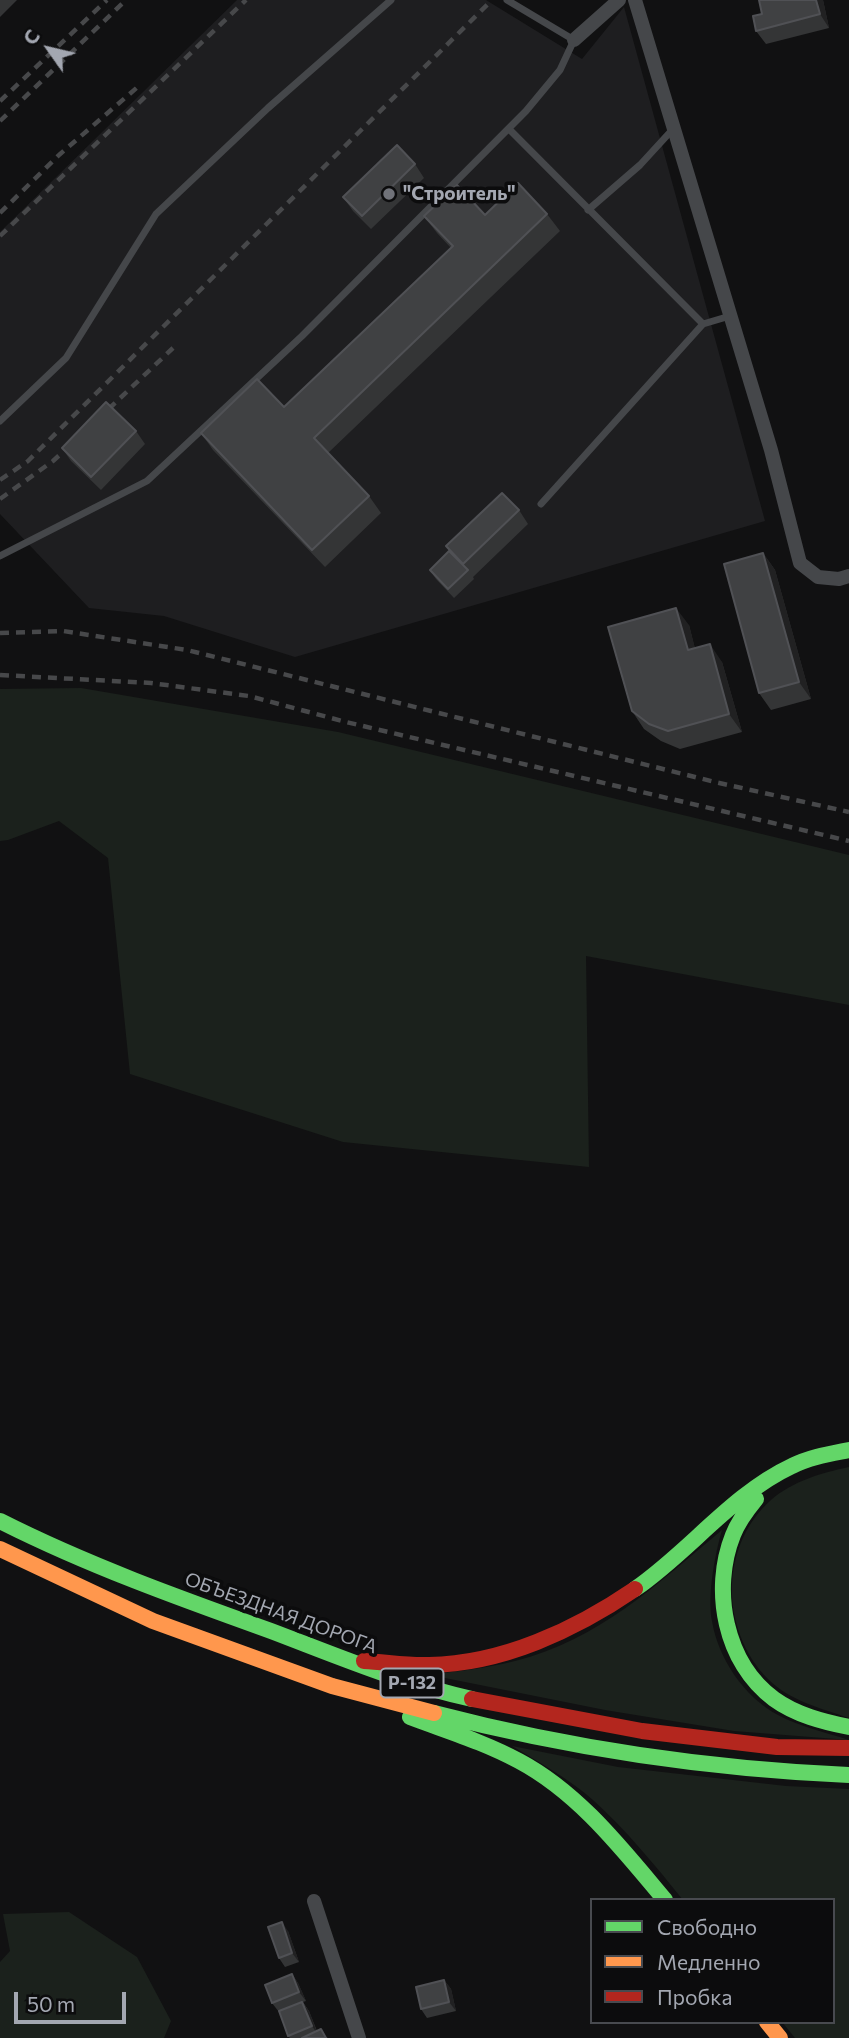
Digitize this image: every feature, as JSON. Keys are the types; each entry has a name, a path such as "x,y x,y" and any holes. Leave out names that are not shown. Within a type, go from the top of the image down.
{"main road":[{"path":"343,1659 443,1665 488,1656 548,1637 598,1613 649,1579 778,1471 817,1454 849,1450"},
{"path":"778,1471 746,1511 732,1536 723,1582 726,1623 740,1659 758,1683 774,1698 806,1715 849,1727"},
{"name":"ОБЪЕЗДНАЯ ДОРОГА","path":"0,1521 45,1544 417,1685 469,1698 642,1731 777,1747 849,1748"},
{"name":"Р-132","path":"0,1549 153,1621 332,1686 454,1718 635,1755 776,1772 849,1774"},
{"path":"332,1686 496,1750 542,1775 597,1820 663,1898"},
{"path":"769,2024 780,2038"}],"street":[{"path":"574,40 618,0"},
{"path":"635,0 771,450 800,563 818,577 839,579 849,576"},
{"path":"314,1901 359,2038"}],"lane":[{"path":"0,421 66,358 156,214 268,108 391,0"},
{"path":"0,556 147,481 302,336 509,128 559,71 574,40 507,0"},
{"path":"509,128 703,324"},
{"path":"588,210 640,165 673,129"},
{"path":"541,504 703,324 730,316"}],"shaded area":[{"path":"237,0 486,0 582,59 624,7 765,521 295,657 164,616 89,608 0,514 0,232"},
{"path":"81,688 338,732 849,855 849,1005 586,956 589,1167 343,1142 130,1074 108,858 59,821 0,841 0,689"},
{"path":"849,1467 849,1718 796,1698 768,1679 752,1659 741,1637 734,1613 732,1588 742,1540 754,1519 771,1500 808,1479"},
{"path":"722,1530 712,1575 710,1600 715,1635 734,1675 754,1698 778,1715 849,1740 734,1731 605,1710 430,1675 515,1661 574,1639 626,1608"},
{"path":"512,1746 618,1767 786,1786 849,1789 849,2038 795,2038 784,2024 835,2024 835,1898 681,1898 617,1823 564,1778"},
{"path":"69,1912 137,1957 171,2021 164,2038 0,2038 0,1962 10,1951 3,1914"}],"building":[{"path":"759,0 816,0 820,14 756,31 753,16 762,14"},
{"path":"397,145 415,164 362,216 343,197"},
{"path":"518,183 547,214 314,438 369,496 312,550 201,433 257,379 284,407 453,246 424,216 457,185 485,215"},
{"path":"106,402 136,431 91,477 62,448"},
{"path":"502,493 519,510 463,564 446,546"},
{"path":"449,551 468,570 448,589 430,570"},
{"path":"763,553 799,682 759,693 724,564"},
{"path":"676,608 688,650 710,644 729,714 668,731 649,724 632,711 608,627"},
{"path":"282,1922 292,1953 279,1958 268,1927"},
{"path":"292,1974 299,1992 272,2003 265,1985"},
{"path":"444,1980 449,2002 421,2009 416,1987"},
{"path":"302,2002 312,2026 288,2036 279,2011"},
{"path":"321,2029 326,2038 302,2038"}],"railway":[{"path":"0,101 107,0"},
{"path":"0,121 126,0"},
{"path":"0,236 246,0"},
{"path":"0,480 28,461 492,0"},
{"path":"0,213 59,155 140,85"},
{"path":"97,420 173,348"},
{"path":"0,499 53,461 77,439"},
{"path":"0,633 63,631 187,650 715,782 849,812"},
{"path":"0,675 151,683 249,696 346,722 849,841"}],"traffic: fast":[{"path":"635,1589 730,1507 770,1478 806,1460 849,1450"},
{"path":"756,1499 737,1525 726,1556 723,1602 734,1646 757,1684 774,1699 801,1714 849,1727"},
{"path":"0,1521 100,1566 345,1660 472,1699"},
{"path":"434,1713 536,1737 640,1755 745,1768 849,1775"},
{"path":"410,1717 492,1748 541,1774 598,1823 663,1898"}],"traffic: slow":[{"path":"0,1549 153,1621 332,1686 434,1713"},
{"path":"769,2024 780,2038"}],"traffic: jam":[{"path":"364,1661 429,1665 484,1658 563,1631 635,1589"},
{"path":"472,1699 642,1731 777,1747 849,1748"}],"place":[{"name":"\"Строитель\"","path":"389,194"}]}
